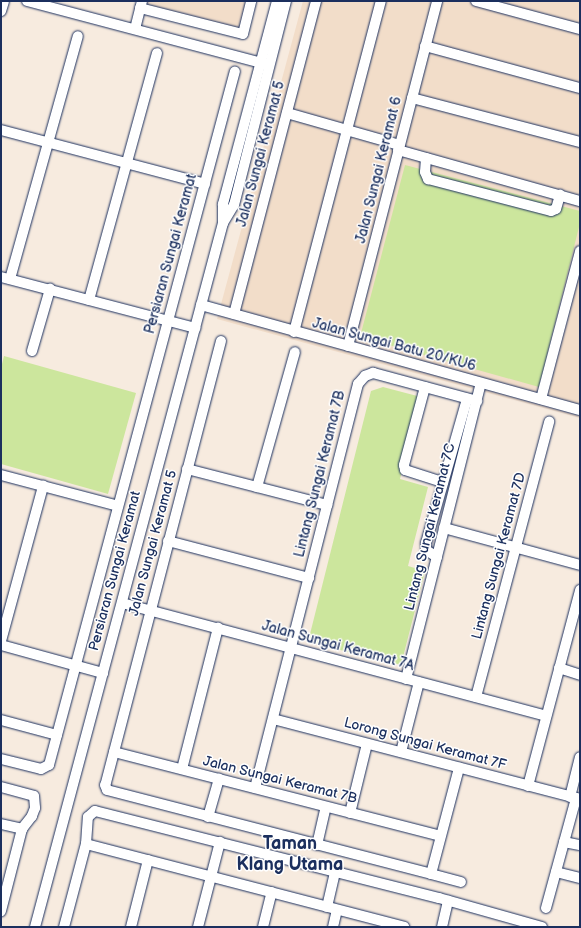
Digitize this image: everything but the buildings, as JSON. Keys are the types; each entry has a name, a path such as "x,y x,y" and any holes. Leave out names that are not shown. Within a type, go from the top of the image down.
{"street":[{"path":"1,11 4,1"},
{"path":"27,1 265,64"},
{"path":"135,30 141,5 243,34 251,1"},
{"name":"Persiaran Sungai Keramat","path":"265,64 277,1"},
{"name":"Persiaran Sungai Keramat","path":"35,927 223,223 223,204 265,64 286,1"},
{"name":"Jalan Sungai Keramat 5","path":"234,314 316,1"},
{"path":"294,332 381,1"},
{"name":"Jalan Sungai Keramat 6","path":"348,346 437,1"},
{"path":"476,1 580,29"},
{"path":"78,36 48,143 6,278 195,328"},
{"path":"425,46 580,88"},
{"path":"90,300 157,53"},
{"name":"Persiaran Sungai Keramat","path":"1,759 40,769 49,765 167,320 235,71"},
{"path":"412,98 580,142"},
{"path":"286,113 347,130 426,158 580,201"},
{"path":"1,130 205,184"},
{"path":"426,158 425,172 428,179 551,211 556,209 560,195"},
{"path":"541,399 580,251"},
{"path":"32,350 50,289"},
{"name":"Jalan Sungai Batu 20/KU6","path":"201,305 580,410"},
{"name":"Jalan Sungai Keramat 5","path":"208,817 107,790 105,785 221,341"},
{"path":"257,487 295,352"},
{"name":"Lintang Sungai Keramat 7B","path":"255,788 358,384 365,376 373,373 472,400"},
{"name":"Lintang Sungai Keramat 7C","path":"406,679 444,528 472,400 481,383"},
{"path":"425,387 404,466 405,470 443,482"},
{"path":"437,557 426,550 426,544 443,482 472,400"},
{"name":"Lintang Sungai Keramat 7D","path":"476,697 549,422"},
{"path":"187,469 327,505"},
{"path":"1,475 118,506"},
{"path":"1,641 43,486"},
{"path":"444,528 580,565"},
{"path":"168,541 309,578"},
{"path":"528,786 580,590"},
{"name":"Jalan Sungai Keramat 7A","path":"122,603 546,716"},
{"path":"182,769 218,628"},
{"path":"1,645 103,673"},
{"path":"559,668 580,675"},
{"path":"401,752 419,682"},
{"name":"Lorong Sungai Keramat 7F","path":"273,719 575,798"},
{"path":"1,720 57,735"},
{"path":"350,813 367,744"},
{"name":"Jalan Sungai Keramat 7B","path":"114,752 440,836"},
{"path":"546,908 575,798 580,758"},
{"path":"431,874 459,768"},
{"path":"219,779 208,817 461,882"},
{"path":"1,787 34,796 35,808 32,816 22,829 1,911"},
{"path":"317,845 326,807"},
{"path":"64,927 86,844 88,817 95,811 448,901 542,927"},
{"path":"1,824 22,829"},
{"path":"198,927 220,842"},
{"path":"564,842 580,846"},
{"path":"86,844 404,927"},
{"path":"131,927 148,860"},
{"path":"333,927 332,908 336,872"},
{"path":"556,872 580,878"},
{"path":"263,927 272,892"},
{"path":"442,927 448,901"}],"shaded area":[{"path":"145,1 249,1 241,31 143,6"},
{"path":"303,1 580,1 580,418 217,319"}],"green space":[{"path":"405,165 580,211 580,223 539,387 360,337"},
{"path":"4,356 136,393 108,494 1,464 1,368"},
{"path":"383,387 421,397 400,479 428,487 408,566 425,571 401,665 308,642 371,391"}],"district":[{"name":"Taman Klang Utama","path":"290,855"}]}
